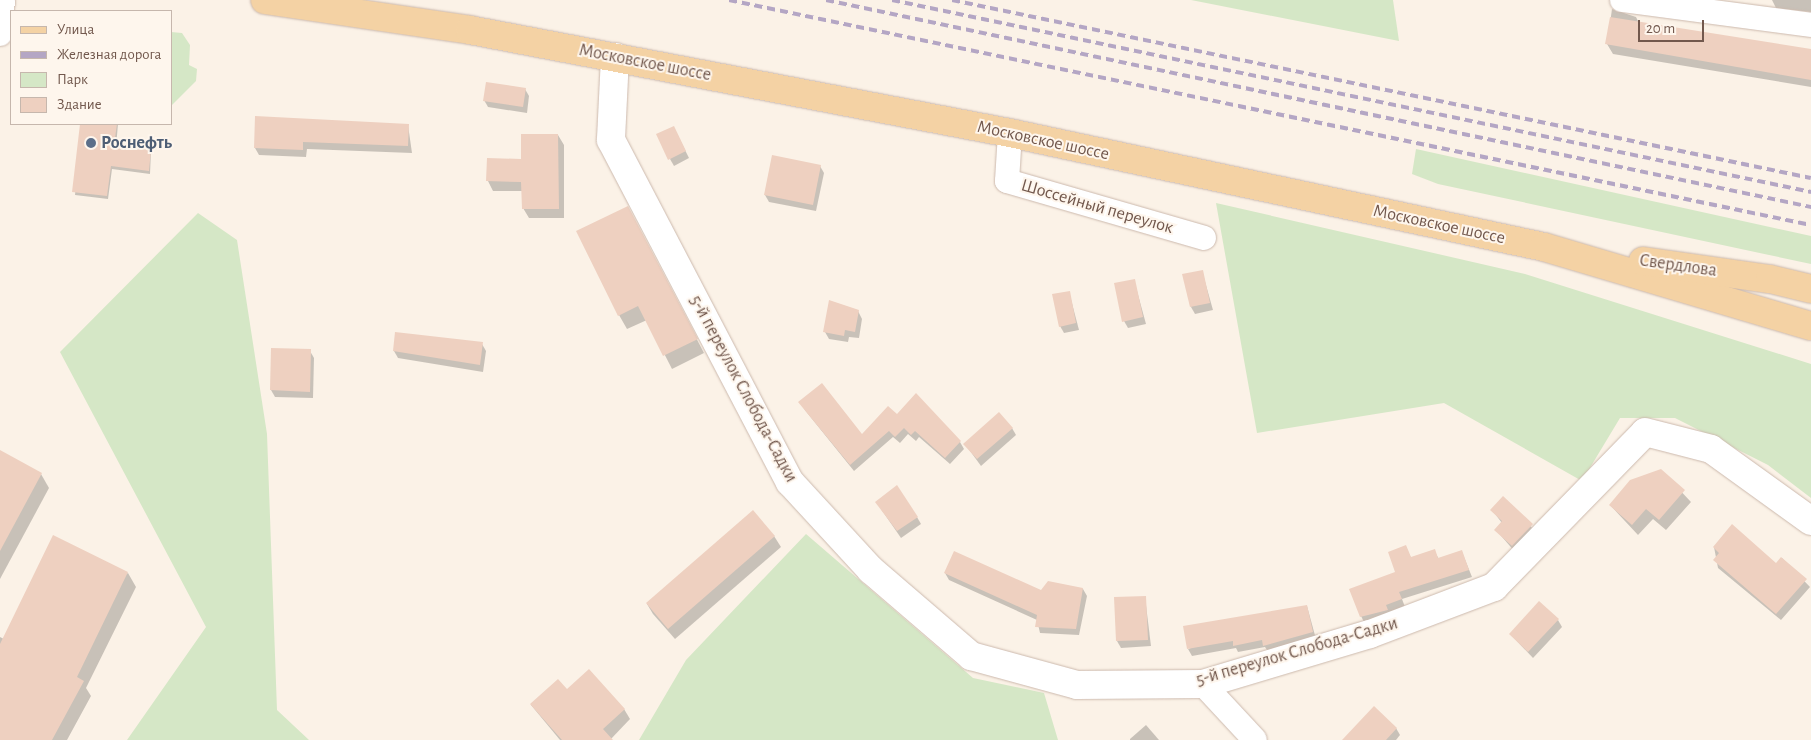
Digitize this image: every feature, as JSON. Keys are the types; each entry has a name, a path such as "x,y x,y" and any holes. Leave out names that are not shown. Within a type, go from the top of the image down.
{"main road":[{"name":"Московское шоссе","path":"265,0 615,57 1010,133 1544,248 1811,326"},
{"name":"Свердлова","path":"1544,248 1770,279 1811,289"}],"street":[{"path":"0,34 3,0"},
{"path":"1622,0 1811,25"},
{"name":"5-й переулок Слобода-Садки","path":"615,57 611,140 790,482 871,570 971,656 1078,685 1203,684 1370,634 1494,587 1645,432 1711,449 1811,521"},
{"name":"Шоссейный переулок","path":"1010,133 1007,181 1204,238"},
{"path":"1203,684 1255,740"}],"green space":[{"path":"1191,0 1393,0 1399,41"},
{"path":"172,32 182,33 190,45 189,65 197,69 196,81 172,105"},
{"path":"1416,149 1811,236 1811,264 1438,184 1412,174"},
{"path":"1216,203 1525,274 1811,364 1811,498 1768,465 1675,418 1620,418 1582,481 1444,403 1257,433"},
{"path":"198,213 237,240 267,434 277,710 309,740 127,740 206,627 60,352"},
{"path":"806,534 973,678 1044,693 1058,740 639,740 686,660"}],"building":[{"path":"1610,17 1811,49 1811,80 1605,44"},
{"path":"486,82 526,88 523,107 483,101"},
{"path":"255,116 409,124 408,146 303,142 303,150 254,148"},
{"path":"80,125 117,125 114,145 151,150 149,171 111,166 107,196 72,192"},
{"path":"674,126 686,151 668,160 656,134"},
{"path":"521,134 558,134 559,209 522,209 521,182 486,181 487,158 521,159"},
{"path":"772,155 821,165 813,205 764,195"},
{"path":"628,206 698,339 663,356 638,306 618,316 576,231"},
{"path":"1203,270 1210,303 1190,307 1182,274"},
{"path":"1135,279 1143,317 1122,322 1114,283"},
{"path":"1070,291 1076,323 1059,327 1052,294"},
{"path":"829,300 859,310 855,332 845,330 844,336 823,332"},
{"path":"395,332 483,342 480,365 393,351"},
{"path":"271,348 311,349 310,392 270,390"},
{"path":"822,383 862,434 888,406 897,414 916,393 961,441 945,458 915,431 911,435 904,428 895,437 889,431 850,465 798,402"},
{"path":"999,412 1013,428 977,459 963,444"},
{"path":"0,450 42,473 0,551"},
{"path":"1661,469 1685,490 1659,520 1646,509 1632,525 1609,505 1630,480"},
{"path":"897,485 918,517 897,531 875,502"},
{"path":"1503,496 1533,524 1512,546 1494,530 1502,521 1490,510"},
{"path":"753,510 775,536 668,629 646,603"},
{"path":"1732,524 1776,563 1781,557 1807,579 1776,614 1713,560 1719,553 1713,547"},
{"path":"53,535 128,572 77,677 84,681 52,740 0,740 0,644"},
{"path":"1406,545 1411,557 1435,549 1438,558 1462,550 1469,570 1399,592 1402,599 1386,605 1388,610 1360,617 1349,589 1395,572 1388,552"},
{"path":"954,551 1041,590 1048,581 1083,588 1076,629 1035,627 1037,615 944,573"},
{"path":"1146,596 1148,640 1116,641 1114,597"},
{"path":"1539,601 1559,619 1528,652 1509,634"},
{"path":"1307,605 1313,632 1263,646 1262,640 1233,646 1233,641 1187,649 1183,626"},
{"path":"589,669 625,709 603,729 613,740 562,740 530,704 558,679 567,689"},
{"path":"1374,706 1397,728 1386,740 1342,740"}],"railway":[{"path":"729,0 1811,225"},
{"path":"826,0 1811,207"},
{"path":"892,0 1811,192"},
{"path":"952,0 1811,178"}],"place":[{"name":"Роснефть","path":"91,143"}]}
